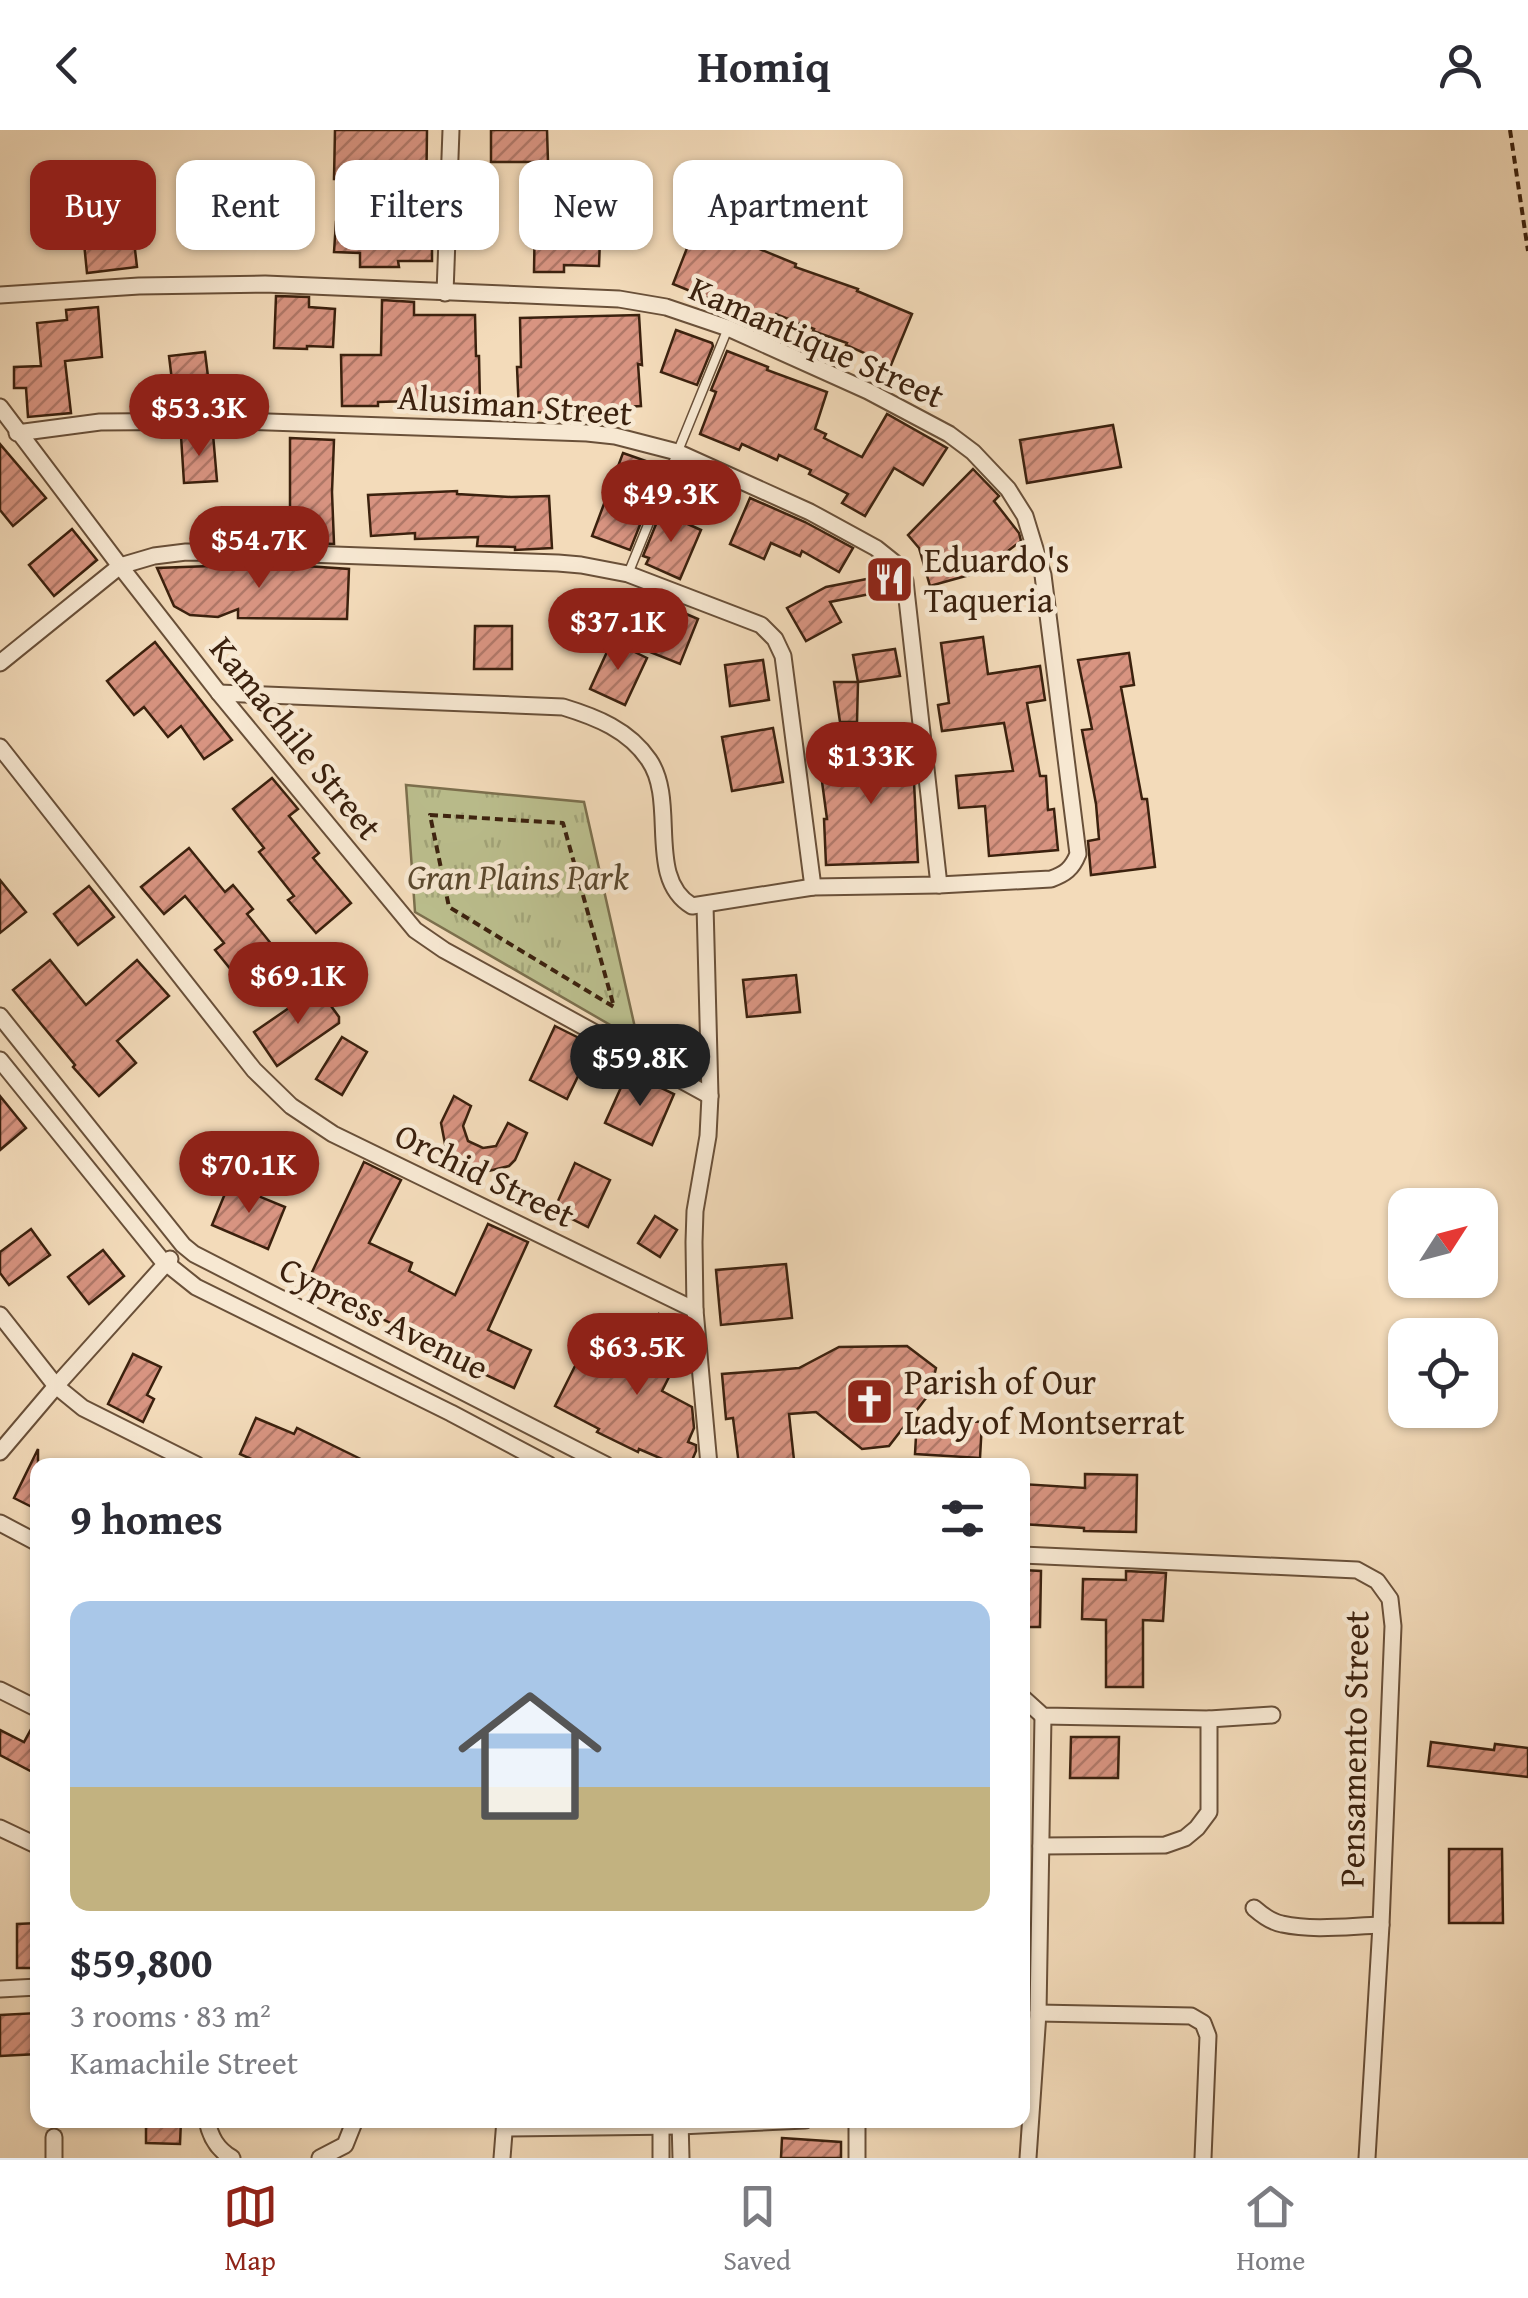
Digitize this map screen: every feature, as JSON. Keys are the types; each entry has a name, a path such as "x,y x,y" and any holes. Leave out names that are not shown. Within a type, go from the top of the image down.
{"street":[{"path":"445,293 451,130"},
{"name":"Kamantique Street","path":"0,296 138,286 265,284 618,299 666,307 728,328 868,391 948,434 972,452 1008,489 1025,516 1043,575 1078,854 1074,865 1065,874 1051,879 813,887 705,905"},
{"name":"Kamachile Street","path":"0,408 220,693 415,930 444,950 710,1096"},
{"name":"Alusiman Street","path":"18,433 100,422 242,421 588,433 678,452 810,512 876,548 896,564 905,581 939,885"},
{"path":"0,662 120,566 154,556 186,552 278,553 558,562 628,574 762,626 775,638 783,656 813,887"},
{"path":"220,693 563,707 606,722 650,761 658,780 670,882 684,901 692,906 705,905 710,1096 708,1136 695,1212 694,1310 707,1458"},
{"name":"Orchid Street","path":"0,748 254,1070 291,1106 333,1134 694,1310"},
{"name":"Cypress Avenue","path":"0,1016 184,1246 592,1458"},
{"name":"Cypress Avenue","path":"0,1060 166,1263 196,1287 536,1458"},
{"path":"0,1452 184,1246"},
{"path":"0,1315 56,1386 83,1408 183,1458"},
{"path":"451,1414 461,1391"},
{"path":"0,1523 30,1538"},
{"name":"Pensamento Street","path":"1030,1555 1357,1570 1377,1581 1390,1599 1393,1626 1382,1924 1367,2158"},
{"path":"0,1690 30,1705"},
{"path":"1030,1705 1042,1716 1209,1720 1272,1715"},
{"path":"1028,2158 1038,2013 1042,1716"},
{"path":"1041,1846 1164,1845 1185,1838 1198,1828 1208,1812 1209,1720"},
{"path":"0,1828 30,1842"},
{"path":"1254,1908 1282,1924 1382,1924"},
{"path":"0,1989 30,1987"},
{"path":"1038,2013 1191,2016 1203,2023 1208,2036 1203,2158"},
{"path":"209,2128 220,2151 232,2158"},
{"path":"320,2158 345,2144 352,2128"},
{"path":"502,2158 505,2128"},
{"path":"661,2128 661,2158"},
{"path":"680,2128 681,2158"},
{"path":"857,2128 857,2158"},
{"path":"54,2137 54,2158"}],"lane":[{"path":"628,574 728,328"}],"path":[{"path":"1510,130 1528,251"},
{"path":"430,815 564,823 614,1007 449,908 430,815"}],"green space":[{"name":"Gran Plains Park","path":"406,785 584,802 638,1041 415,912"}],"building":[{"path":"335,130 427,130 427,160 335,160 334,179"},
{"path":"491,130 547,130 548,160 491,160"},
{"path":"335,237 335,250 432,250 432,261 398,261 399,267 360,267 360,253 334,252"},
{"path":"85,250 135,250 137,267 87,273"},
{"path":"534,250 600,250 599,266 564,265 564,272 534,272"},
{"path":"686,250 762,250 912,314 891,365 776,314 769,329 727,312 730,307 673,284"},
{"path":"276,296 309,297 309,307 335,309 333,347 274,348"},
{"path":"382,300 414,302 414,315 475,315 480,402 342,406 341,355 381,355"},
{"path":"98,307 102,357 65,361 71,413 28,417 26,388 14,388 14,367 41,366 37,323 67,320 66,310"},
{"path":"639,315 641,406 589,409 589,415 519,413 520,318"},
{"path":"676,330 712,343 697,385 661,372"},
{"path":"727,351 827,392 815,429 826,434 824,438 862,457 887,414 947,448 923,485 894,468 865,516 842,503 848,494 809,474 811,470 779,455 777,460 742,444 739,450 700,434 716,392 711,390"},
{"path":"205,352 210,393 174,397 169,356"},
{"path":"1113,425 1121,467 1027,483 1020,440"},
{"path":"213,434 217,481 184,483 181,436"},
{"path":"290,438 334,440 334,544 290,542"},
{"path":"0,444 46,498 13,526 0,510"},
{"path":"623,453 663,467 630,550 592,536"},
{"path":"973,469 999,496 994,501 1021,541 980,572 930,586 919,548 908,535"},
{"path":"457,491 511,497 549,496 552,548 477,546 478,537 415,539 415,533 371,536 368,495"},
{"path":"750,498 853,548 839,572 802,551 800,556 771,543 764,559 730,544"},
{"path":"661,512 701,530 680,579 646,564 649,558 643,556"},
{"path":"72,529 97,560 54,596 29,565"},
{"path":"238,565 349,569 347,619 238,618 238,609 218,617 190,615 174,606 157,568"},
{"path":"877,577 880,592 830,602 841,622 806,641 787,608 826,587"},
{"path":"658,602 698,619 680,664 640,648"},
{"path":"475,626 512,626 512,669 474,669"},
{"path":"983,637 988,674 1040,666 1045,700 1027,703 1040,776 1046,776 1048,810 1054,809 1058,850 989,856 985,806 959,808 956,776 1013,771 1004,723 942,731 938,705 949,703 941,643"},
{"path":"612,641 647,658 625,705 590,689"},
{"path":"155,642 232,740 204,759 181,726 168,737 144,707 134,715 107,681"},
{"path":"895,649 900,676 858,682 853,655"},
{"path":"1129,653 1134,685 1121,687 1142,799 1147,799 1155,867 1091,875 1088,841 1099,839 1082,730 1092,729 1078,660"},
{"path":"763,660 769,700 730,706 725,665"},
{"path":"834,682 858,682 857,722 840,722"},
{"path":"773,728 783,782 732,791 722,737"},
{"path":"912,742 918,862 826,865 827,819 819,759 874,752 874,744"},
{"path":"272,778 298,809 289,816 319,853 313,858 351,903 316,933 288,900 294,896 259,852 264,848 233,809"},
{"path":"189,848 225,892 233,885 253,909 247,914 277,951 240,981 215,950 224,943 185,896 164,914 141,887"},
{"path":"0,880 26,912 0,933"},
{"path":"89,886 114,917 78,945 54,914"},
{"path":"50,960 86,1005 137,960 169,996 117,1041 136,1063 99,1096 13,990"},
{"path":"796,975 800,1012 747,1017 743,980"},
{"path":"318,988 339,1017 339,1023 277,1066 254,1032"},
{"path":"555,1026 593,1045 567,1099 530,1080"},
{"path":"342,1037 367,1052 342,1095 316,1079"},
{"path":"628,1072 674,1094 652,1145 605,1123"},
{"path":"0,1096 26,1128 0,1150"},
{"path":"454,1096 471,1106 463,1126 468,1141 483,1148 496,1146 508,1123 527,1133 509,1166 472,1175 454,1166 441,1123"},
{"path":"364,1162 401,1180 369,1243 412,1263 409,1271 455,1295 488,1224 528,1242 488,1330 531,1350 514,1388 469,1367 466,1374 425,1353 429,1344 393,1324 305,1287"},
{"path":"575,1163 610,1180 588,1227 554,1210"},
{"path":"229,1184 285,1207 268,1249 212,1225"},
{"path":"655,1216 677,1230 660,1257 638,1243"},
{"path":"31,1229 50,1255 9,1285 0,1273 0,1252"},
{"path":"103,1250 124,1276 89,1304 68,1277"},
{"path":"786,1264 792,1318 721,1325 716,1270"},
{"path":"659,1314 685,1328 688,1359 684,1365 677,1361 662,1391 692,1407 694,1428 688,1442 696,1445 693,1458 660,1458 639,1449 638,1452 555,1406 581,1354 627,1374"},
{"path":"907,1346 936,1368 930,1393 889,1446 862,1449 816,1412 789,1414 794,1458 738,1458 733,1418 726,1419 722,1374 799,1368 839,1347"},
{"path":"133,1354 161,1367 147,1395 154,1399 143,1422 108,1404"},
{"path":"256,1418 294,1434 297,1428 359,1458 249,1458 240,1454"},
{"path":"917,1418 982,1422 980,1458 915,1454"},
{"path":"30,1465 30,1506 14,1498"},
{"path":"1085,1474 1137,1475 1136,1532 1030,1525 1030,1485 1085,1488"},
{"path":"1030,1570 1041,1571 1040,1627 1030,1627"},
{"path":"1126,1571 1166,1573 1163,1621 1143,1620 1143,1687 1106,1687 1106,1620 1082,1619 1083,1579 1126,1580"},
{"path":"0,1730 24,1742 30,1731 30,1771 0,1755"},
{"path":"1071,1737 1119,1737 1118,1778 1070,1778"},
{"path":"1431,1742 1494,1750 1495,1744 1528,1748 1528,1777 1428,1766"},
{"path":"1449,1849 1502,1849 1503,1923 1449,1923"},
{"path":"30,1923 30,1968 17,1968 17,1924"},
{"path":"30,2013 30,2054 0,2056 0,2015"},
{"path":"146,2128 181,2128 180,2144 146,2143"},
{"path":"782,2138 841,2142 841,2158 781,2158"}],"place":[{"name":"Eduardo's Taqueria","path":"889,580"},
{"name":"Parish of Our Lady of Montserrat","path":"869,1402"}]}
